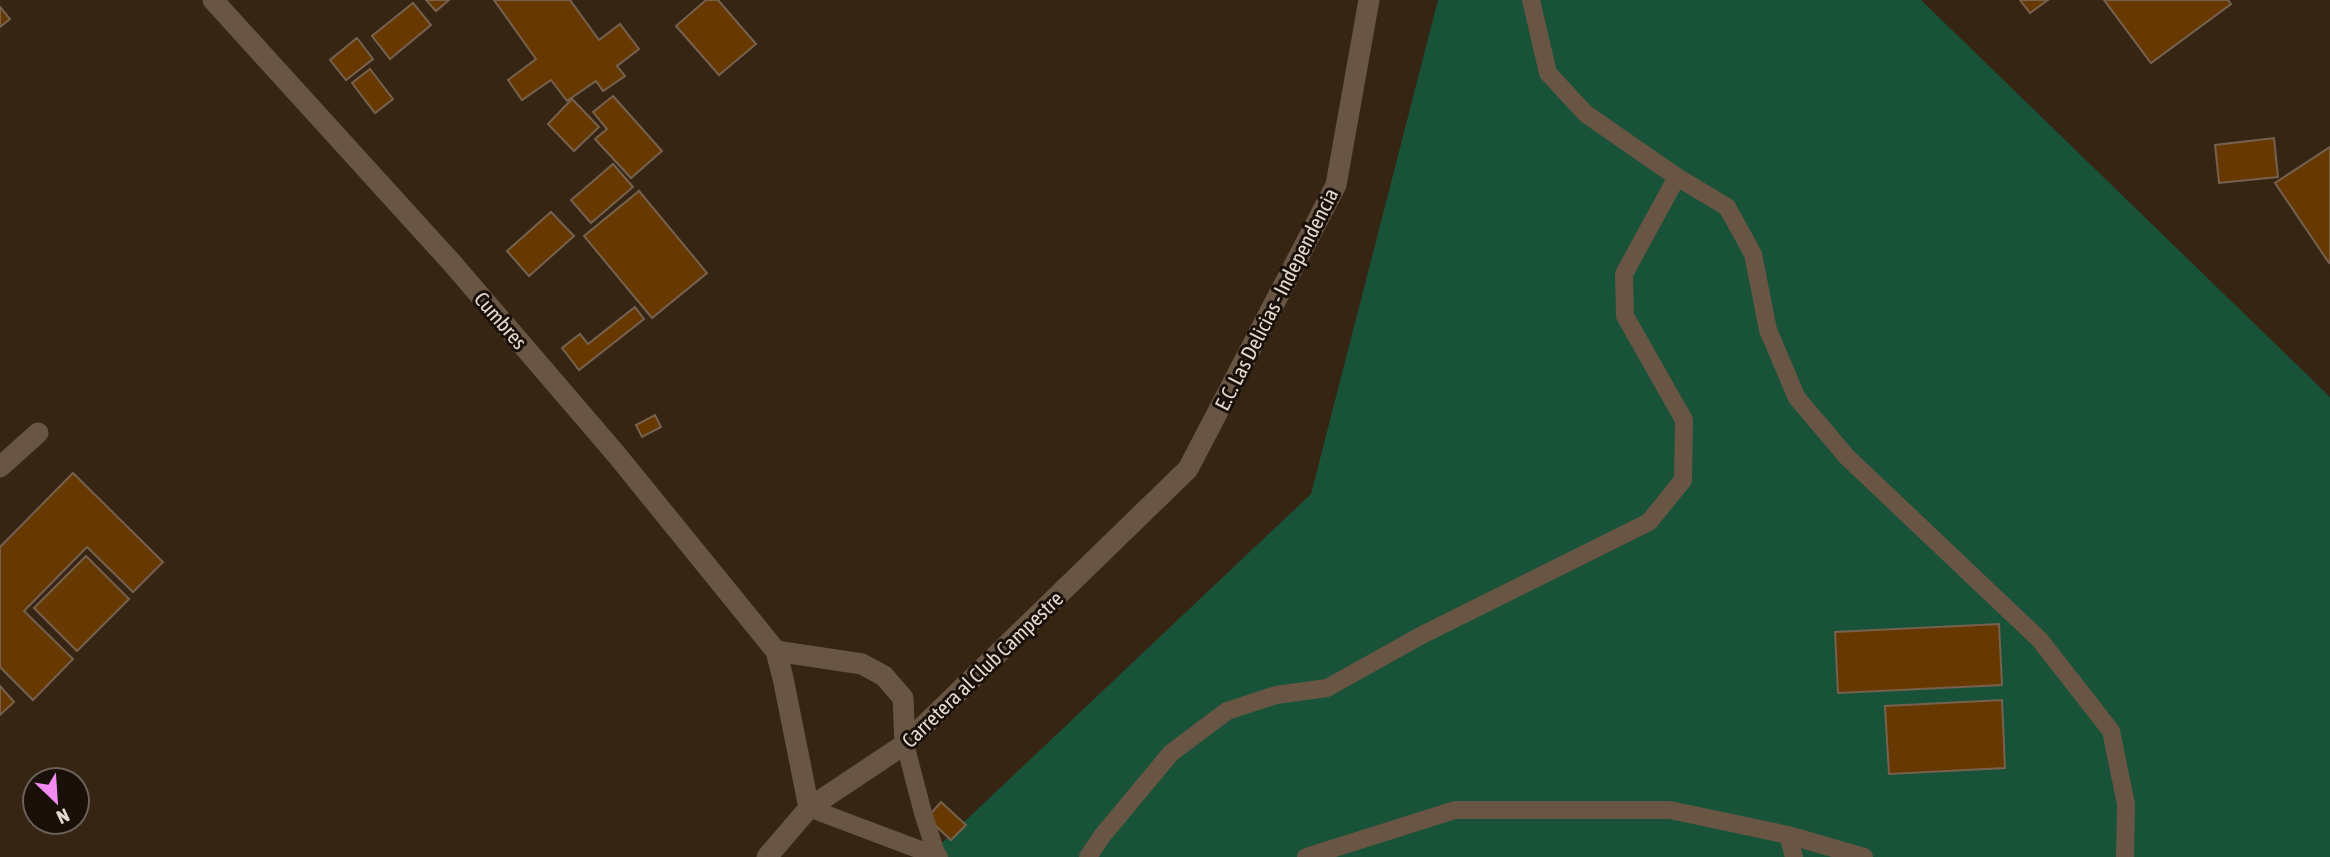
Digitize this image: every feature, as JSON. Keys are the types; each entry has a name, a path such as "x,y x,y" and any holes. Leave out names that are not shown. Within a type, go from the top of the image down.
{"street":[{"name":"Cumbres","path":"213,0 469,283 616,454 776,651 809,808"},
{"name":"E.C. Las Delicias - Independencia","path":"1188,469 1336,185 1368,0"},
{"path":"0,467 38,433"},
{"name":"Carretera al Club Campestre","path":"767,857 809,808 905,744 1188,469"},
{"path":"776,651 862,664 884,676 903,698 905,744"}],"lane":[{"path":"1531,0 1548,73 1586,114 1677,177 1727,207 1753,254 1768,330 1797,398 1847,457 2040,640 2111,731 2126,804 2125,857"},
{"path":"1088,857 1102,836 1171,753 1227,710 1276,695 1326,688 1422,635 1649,522 1683,480 1684,420 1625,316 1624,274 1677,177"},
{"path":"905,744 938,857"},
{"path":"809,808 938,857"},
{"path":"1306,857 1455,810 1670,810 1788,835 1864,857"},
{"path":"1788,835 1794,857"}],"green space":[{"path":"1438,0 1921,0 2330,397 2330,857 927,857 1311,494"}],"building":[{"path":"426,0 449,0 436,11"},
{"path":"494,0 570,0 599,40 620,24 639,49 617,66 625,76 603,91 596,81 567,101 551,80 522,100 508,80 536,59"},
{"path":"706,0 718,0 756,44 719,75 676,26"},
{"path":"2020,0 2048,0 2030,13"},
{"path":"2104,0 2228,0 2231,4 2151,63"},
{"path":"413,3 431,25 390,59 372,36"},
{"path":"0,7 10,19 0,27"},
{"path":"357,38 373,59 346,80 330,60"},
{"path":"370,69 393,99 375,113 352,83"},
{"path":"613,96 662,151 631,178 595,139 607,129 593,112"},
{"path":"572,99 599,127 574,151 548,124"},
{"path":"2274,138 2278,177 2219,183 2215,145"},
{"path":"2330,147 2330,262 2329,263 2275,183"},
{"path":"613,164 633,187 591,223 571,200"},
{"path":"639,191 707,273 652,318 584,236"},
{"path":"551,212 574,236 529,276 507,251"},
{"path":"635,307 644,319 579,370 562,348 580,334 588,344"},
{"path":"655,415 661,427 642,437 636,425"},
{"path":"73,473 163,562 133,592 87,547 24,611 73,659 33,700 0,667 0,547"},
{"path":"86,556 129,599 77,651 34,608"},
{"path":"1999,624 2002,685 1838,693 1835,632"},
{"path":"0,686 14,702 0,715"},
{"path":"2002,700 2005,768 1889,774 1885,706"},
{"path":"941,802 966,825 951,840 927,818"}]}
